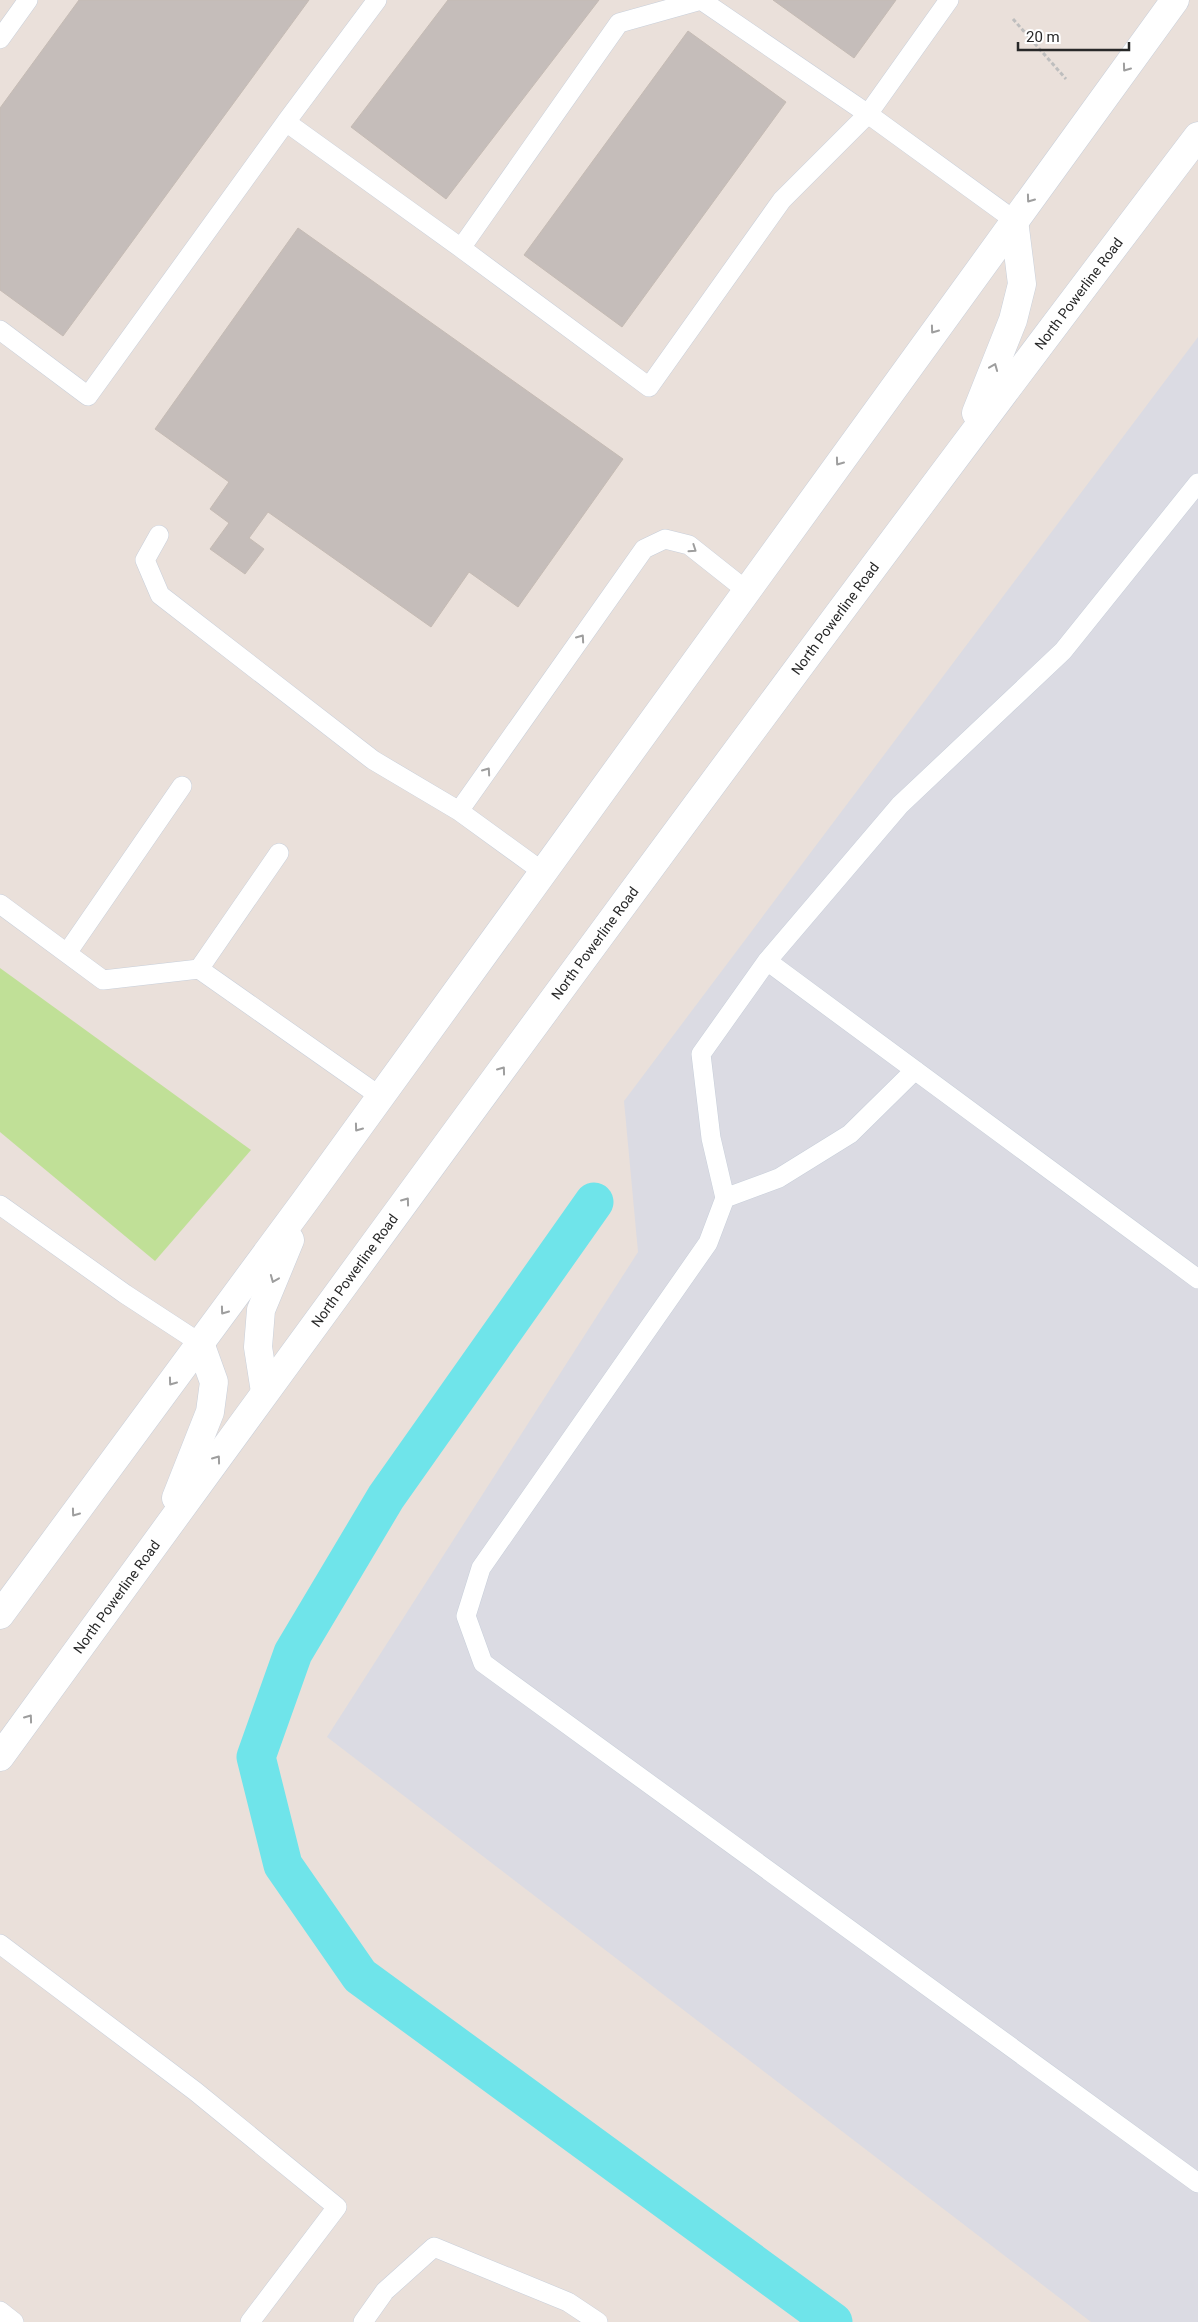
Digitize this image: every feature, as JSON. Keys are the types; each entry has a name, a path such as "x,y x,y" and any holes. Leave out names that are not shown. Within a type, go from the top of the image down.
{"main road":[{"path":"0,1615 305,1201 1175,0"},
{"name":"North Powerline Road","path":"0,1757 265,1392 963,444 1198,136"},
{"path":"963,444 1013,320 1022,284 1014,220"},
{"path":"265,1392 258,1347 261,1310 305,1201"},
{"path":"160,1536 210,1412 214,1382 200,1343"}],"lane":[{"path":"0,39 28,0"},
{"path":"0,330 88,396 376,0"},
{"path":"461,248 619,23 701,0 868,114 1014,220"},
{"path":"286,122 649,387 782,200 868,114 949,0"},
{"path":"1198,483 1063,651 900,805 767,961 701,1054 711,1138 725,1198 708,1243 481,1568 466,1616 484,1663 1198,2183"},
{"path":"159,535 146,560 160,595 373,760 459,811 543,872"},
{"path":"459,811 644,550 665,539 689,546 746,591"},
{"path":"68,953 182,786"},
{"path":"198,969 279,853"},
{"path":"0,904 103,980 198,969 380,1097"},
{"path":"767,961 1198,1279"},
{"path":"725,1198 779,1178 850,1134 915,1070"},
{"path":"0,1205 125,1294 200,1343"},
{"path":"0,1944 195,2091 337,2207 250,2322"},
{"path":"363,2322 385,2291 434,2246 568,2302 598,2322"},
{"path":"0,2311 14,2322"}],"path":[{"path":"1013,19 1066,79"}],"shaded area":[{"path":"1198,337 1198,2322 1091,2322 327,1737 638,1252 624,1101"}],"green space":[{"path":"0,968 251,1150 155,1261 0,1132"}],"building":[{"path":"79,0 309,0 63,336 0,290 0,108"},
{"path":"448,0 599,0 446,199 351,127"},
{"path":"773,0 896,0 854,58"},
{"path":"688,31 786,102 622,327 524,255"},
{"path":"298,228 623,459 518,607 469,572 431,627 268,512 249,538 264,549 245,574 210,549 229,523 210,509 229,482 155,429"}],"waterway":[{"path":"594,1202 386,1497 293,1653 256,1757 283,1865 360,1976 833,2322"}]}
